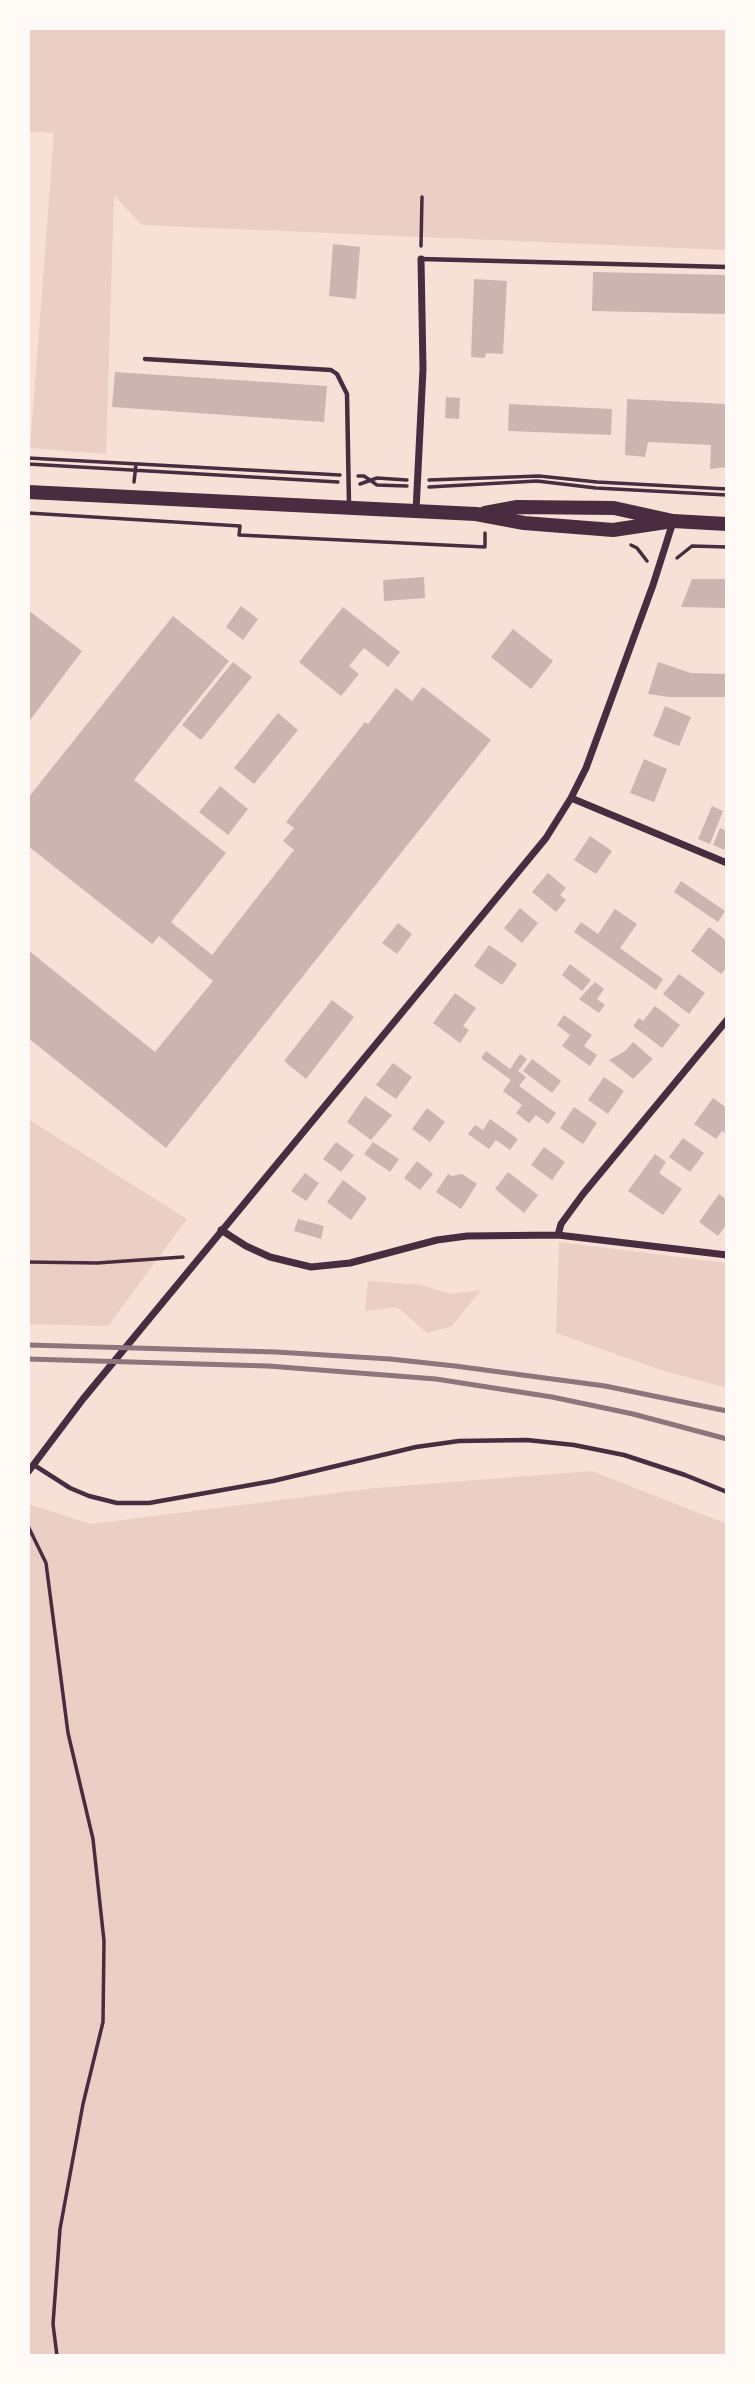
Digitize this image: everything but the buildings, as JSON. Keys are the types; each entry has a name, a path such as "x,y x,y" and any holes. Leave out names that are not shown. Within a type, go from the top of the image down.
{"main road":[{"path":"28,492 476,514 524,523 613,530 673,521"},
{"path":"476,514 517,507 614,508 673,521 727,524"}],"street":[{"path":"416,511 423,369 421,259"},
{"path":"31,1468 83,1399 221,1230 546,838 586,768 653,585 673,521"},
{"path":"571,798 727,863"},
{"path":"558,1235 561,1224 576,1203 727,1020"},
{"path":"221,1230 246,1246 270,1256 311,1266 350,1263 467,1236 558,1235 727,1255"}],"lane":[{"path":"421,259 727,267"},
{"path":"145,359 331,370 337,374 347,394 349,508"},
{"path":"31,1468 89,1496 117,1503 149,1503 273,1481 416,1447 459,1441 527,1440 574,1445 624,1455 727,1492"}],"path":[{"path":"421,259 422,197"},
{"path":"28,458 364,477 371,481"},
{"path":"28,464 364,484 377,478 416,484 537,481 596,488 727,495"},
{"path":"416,484 539,476 727,489"},
{"path":"28,513 240,526 239,535 485,547 485,532 498,533"},
{"path":"626,542 644,555 648,563 643,582 653,585"},
{"path":"673,568 676,558 692,546 727,547"},
{"path":"28,1262 97,1264 201,1255"},
{"path":"28,1526 46,1563 68,1733 93,1839 104,1941 103,2022 83,2105 60,2229 53,2324 57,2356"}],"shaded area":[{"path":"28,28 727,28 727,250 142,225 114,196 106,454 30,448 54,133 28,131"},
{"path":"28,1119 187,1219 108,1326 28,1324"},
{"path":"559,1242 727,1263 727,1388 661,1370 556,1333"},
{"path":"368,1281 421,1285 451,1294 481,1290 452,1326 427,1333 397,1307 365,1311"},
{"path":"592,1471 727,1524 727,2356 28,2356 28,1504 91,1524 375,1488"}],"railway":[{"path":"28,1345 276,1352 390,1359 605,1386 727,1411"},
{"path":"28,1359 268,1366 436,1379 552,1397 633,1414 727,1439"}]}
